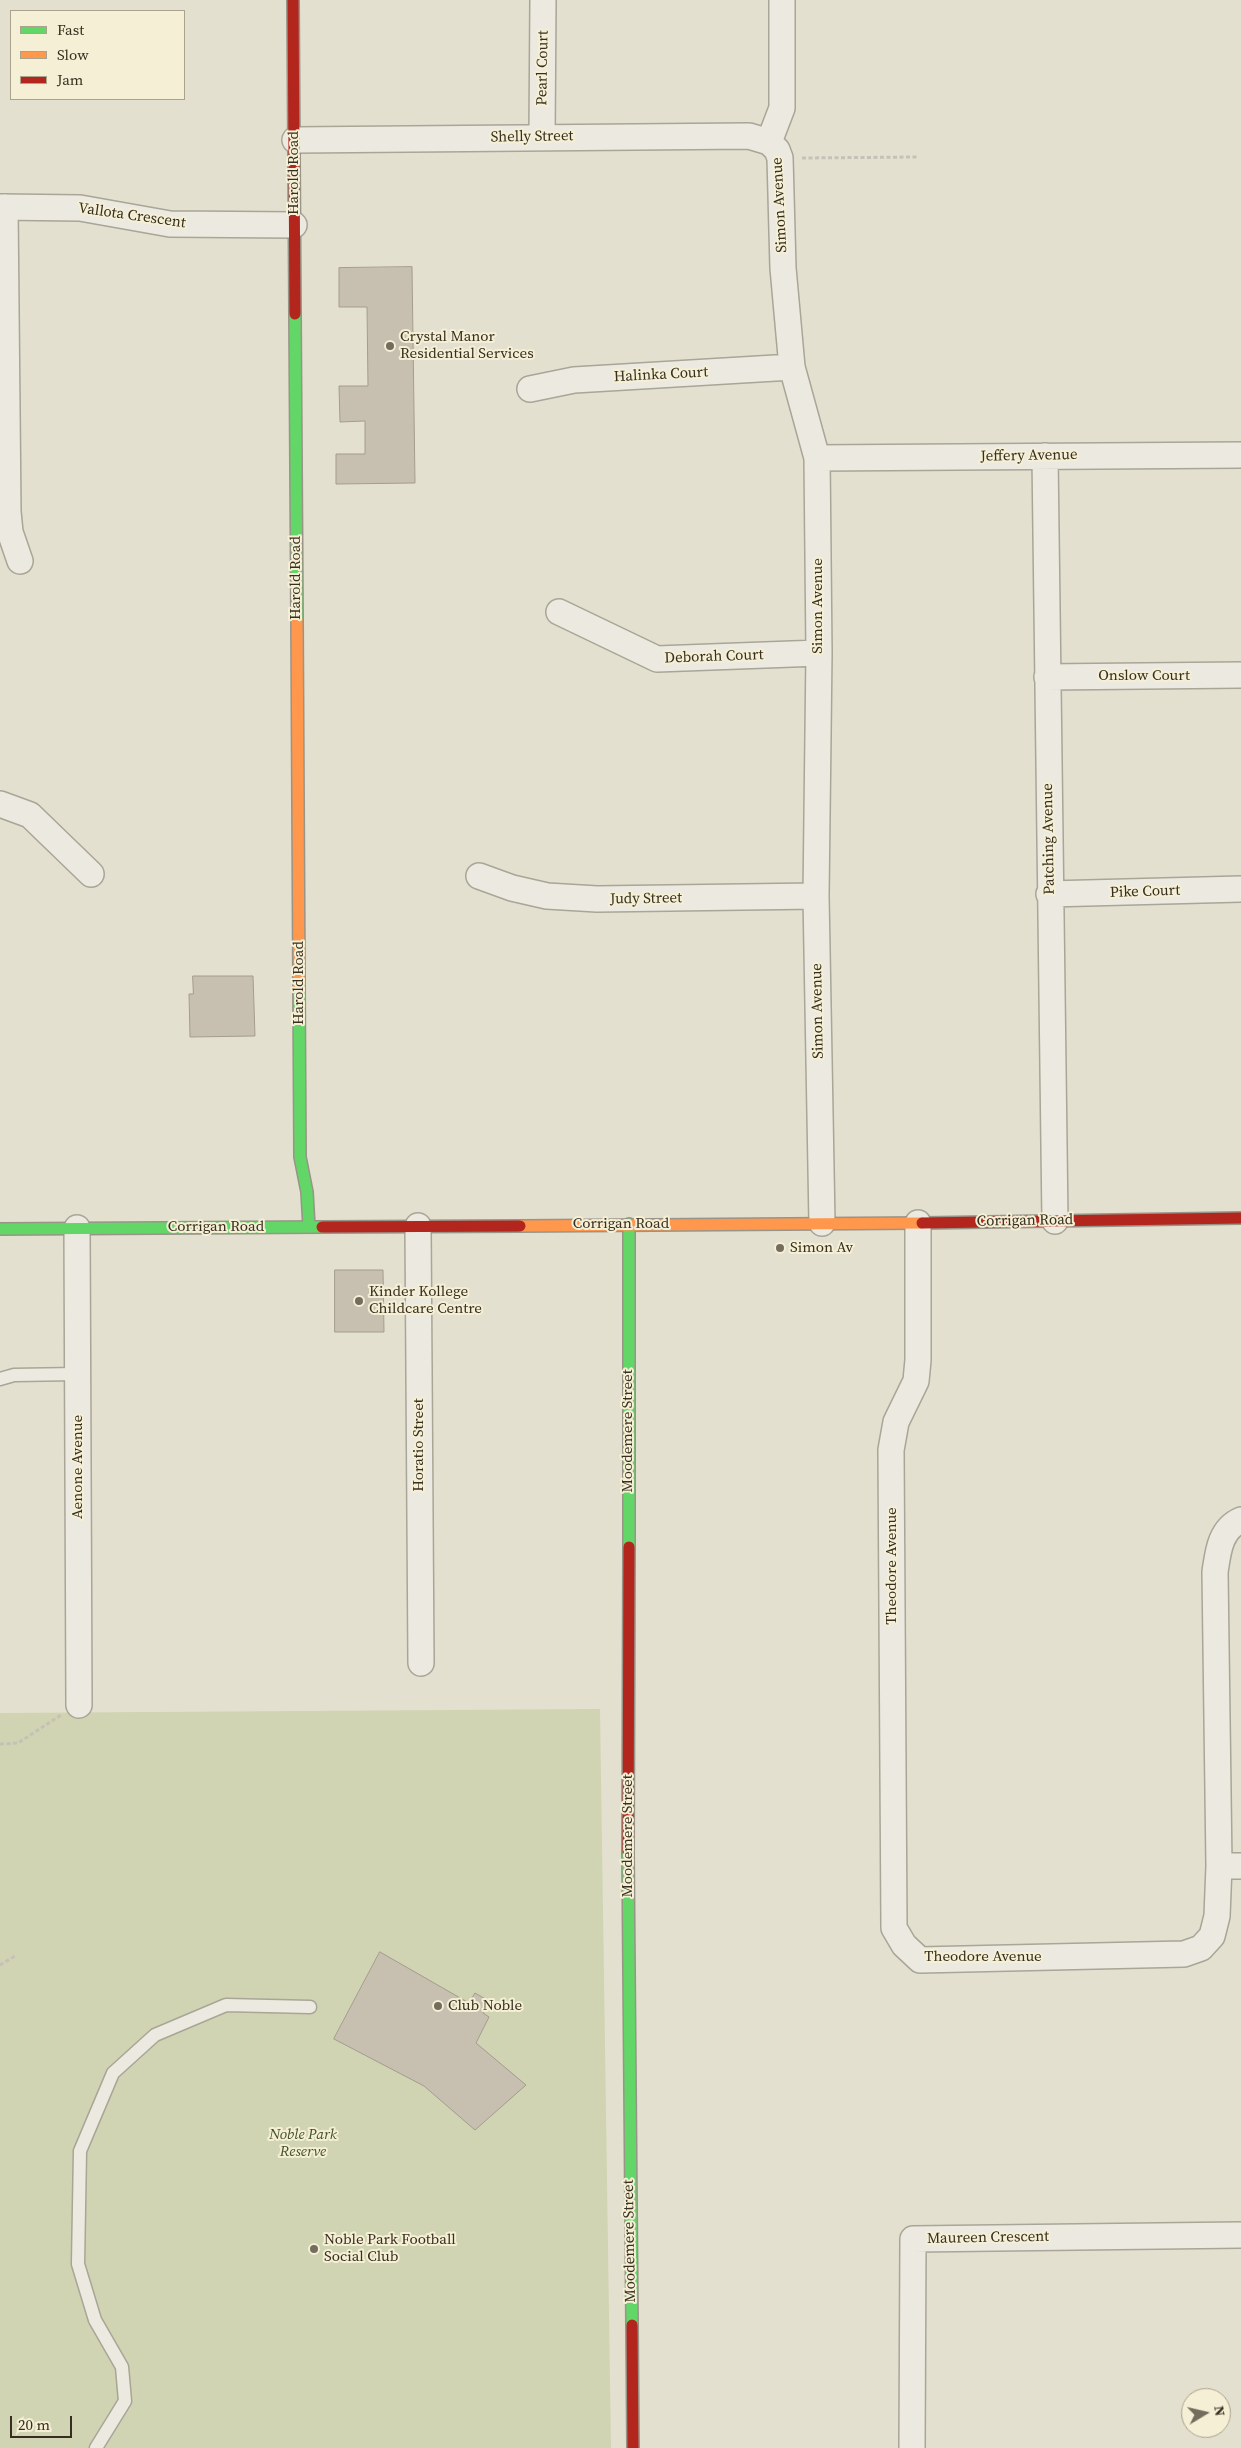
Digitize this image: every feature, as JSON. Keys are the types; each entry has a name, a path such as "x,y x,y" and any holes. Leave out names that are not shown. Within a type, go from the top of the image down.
{"street":[{"name":"Harold Road","path":"293,0 300,1157 294,1194"},
{"name":"Pearl Court","path":"542,137 543,0"},
{"name":"Simon Avenue","path":"782,0 782,108 774,150 782,268 792,367 817,458 819,653 816,896 822,1223"},
{"name":"Shelly Street","path":"294,140 750,136 774,150"},
{"name":"Vallota Crescent","path":"2,207 80,208 170,224 294,225"},
{"path":"2,207 8,512 10,532 20,561"},
{"name":"Halinka Court","path":"530,389 574,380 792,367"},
{"name":"Jeffery Avenue","path":"817,458 1241,454"},
{"name":"Patching Avenue","path":"1045,456 1054,1221"},
{"name":"Deborah Court","path":"560,612 657,660 819,653"},
{"name":"Onslow Court","path":"1047,677 1241,675"},
{"path":"0,804 30,815 91,874"},
{"name":"Judy Street","path":"479,876 512,888 547,896 597,900 816,896"},
{"name":"Pike Court","path":"1049,894 1241,889"},
{"name":"Harold Road","path":"300,1157 307,1192 309,1227"},
{"name":"Corrigan Road","path":"0,1229 292,1222 309,1227 918,1223 1241,1218"},
{"name":"Theodore Avenue","path":"918,1223 918,1360 916,1381 896,1422 891,1450 894,1928 904,1945 920,1960 1184,1954 1201,1948 1212,1936 1230,1866 1215,1572 1220,1544 1232,1524 1241,1520"},
{"name":"Moodemere Street","path":"629,1224 628,2023 633,2448"},
{"name":"Horatio Street","path":"418,1226 421,1663"},
{"name":"Aenone Avenue","path":"77,1228 78,1705"},
{"name":"Maureen Crescent","path":"912,2448 913,2239 1241,2235"}],"lane":[{"path":"0,1379 14,1376 77,1374"},
{"path":"96,2448 125,2401 122,2367 96,2320 78,2264 80,2150 113,2073 155,2035 226,2005 310,2008"}],"path":[{"path":"774,150 917,157"},
{"path":"0,1744 18,1743 78,1705"},
{"path":"0,1965 15,1956"}],"green space":[{"name":"Noble Park Reserve","path":"600,1709 611,2448 0,2448 0,1713"}],"building":[{"name":"Crystal Manor Residential Services","path":"412,267 415,483 336,484 336,454 365,454 365,421 340,422 339,386 368,386 367,307 339,307 339,268"},
{"path":"193,976 253,976 255,1036 190,1037 189,994 193,994"},
{"name":"Kinder Kollege Childcare Centre","path":"335,1270 383,1270 384,1332 335,1332"},
{"path":"380,1952 469,2003 475,1993 489,2001 483,2013 489,2017 476,2043 526,2085 475,2130 424,2086 334,2039"}],"traffic: fast":[{"path":"295,314 297,619"},
{"path":"299,985 300,1157 307,1192 309,1227"},
{"path":"629,1224 629,1547"},
{"path":"0,1229 322,1227"},
{"path":"628,1852 632,2325"}],"traffic: slow":[{"path":"297,619 299,985"},
{"path":"520,1226 922,1223"}],"traffic: jam":[{"path":"293,0 295,314"},
{"path":"922,1223 1241,1218"},
{"path":"322,1227 520,1226"},
{"path":"628,1852 629,1547"},
{"path":"632,2325 633,2448"}],"place":[{"name":"Crystal Manor Residential Services","path":"390,346"},
{"name":"Simon Av","path":"780,1248"},
{"name":"Kinder Kollege Childcare Centre","path":"359,1301"},
{"name":"Club Noble","path":"438,2006"},
{"name":"Noble Park Football Social Club","path":"314,2249"}]}
